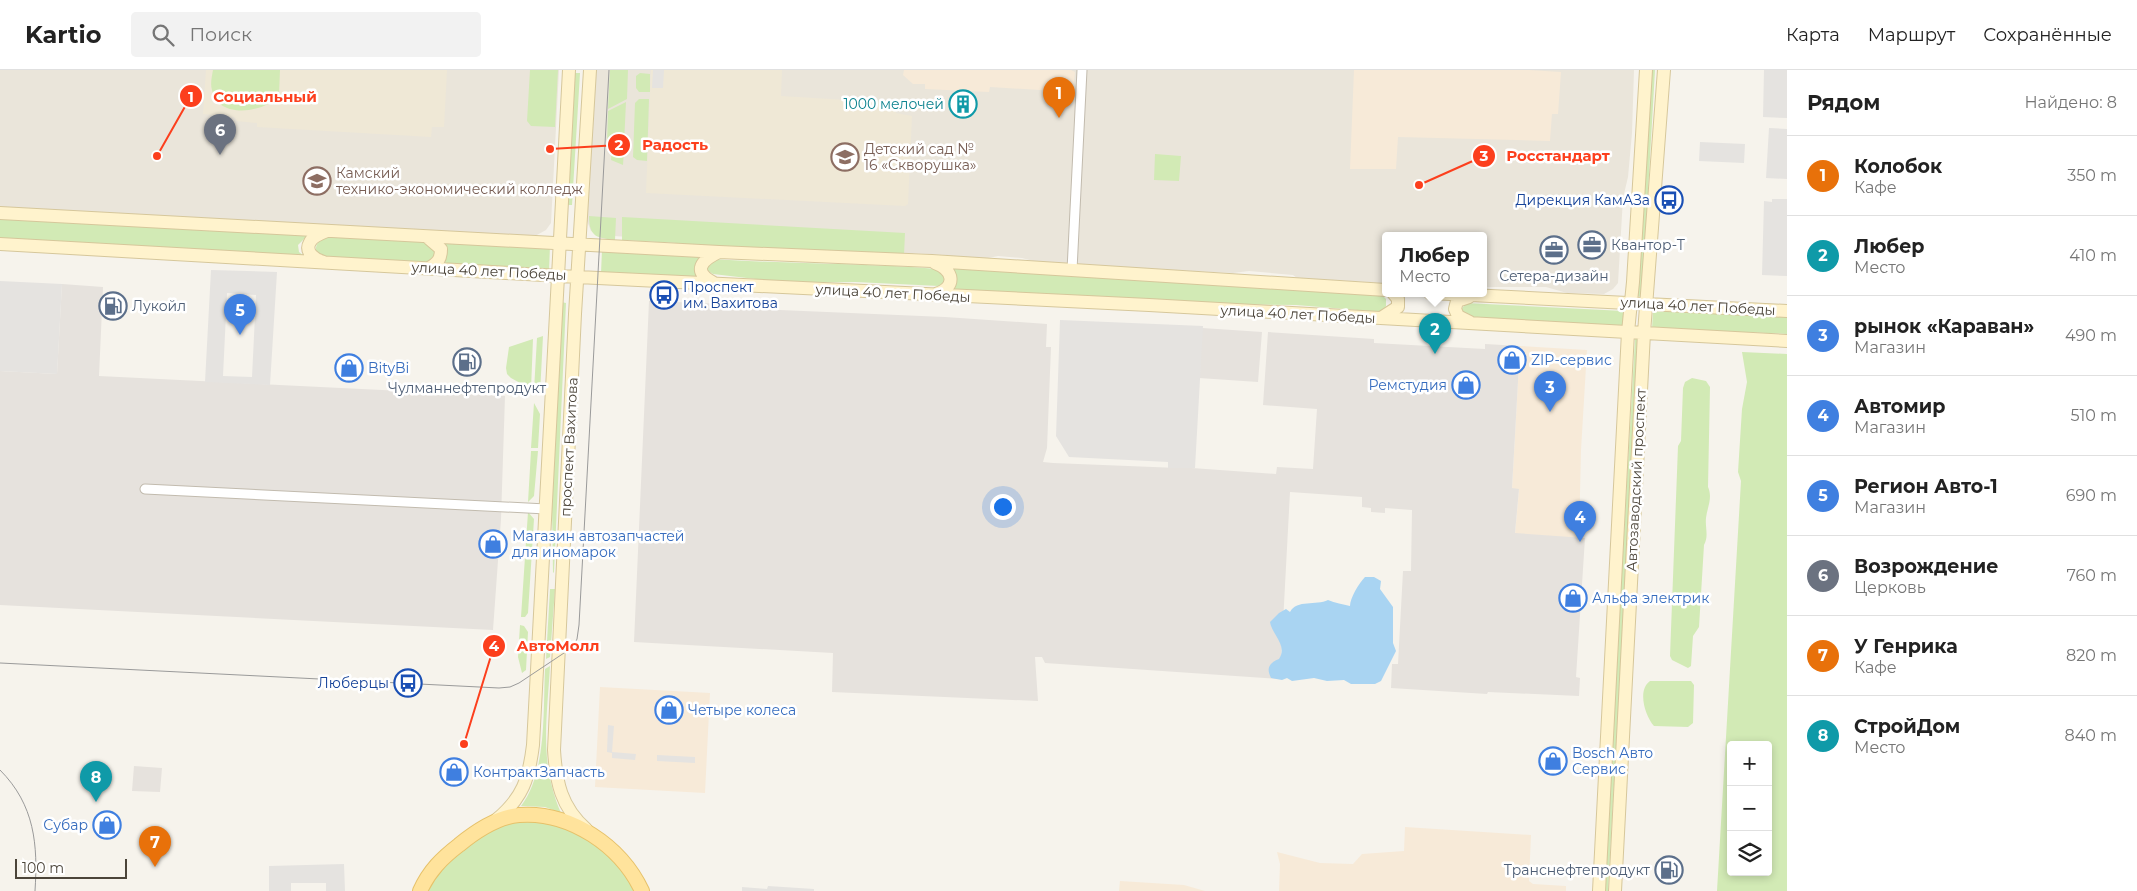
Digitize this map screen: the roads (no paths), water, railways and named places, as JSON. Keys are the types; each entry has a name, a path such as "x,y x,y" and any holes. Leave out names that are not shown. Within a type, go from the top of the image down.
{"main road":[{"path":"412,891 423,885 442,858 471,835 492,823 518,816 541,815 568,822 598,838 620,858 642,891"}],"street":[{"name":"проспект Вахитова","path":"492,823 510,809 526,783 530,766 535,721 569,70"},
{"name":"проспект Вахитова","path":"590,70 563,566 555,765 566,807 574,818 598,838"},
{"path":"1072,270 1082,70"},
{"name":"Автозаводский проспект","path":"1599,891 1606,787 1628,332 1646,70"},
{"name":"Автозаводский проспект","path":"1615,891 1644,333 1664,70"},
{"name":"улица 40 лет Победы","path":"0,213 427,237 932,261 1382,290"},
{"path":"327,231 314,237 309,247 312,256 316,260 328,263"},
{"path":"427,237 440,248 441,255 436,264 429,268"},
{"name":"улица 40 лет Победы","path":"0,244 559,276 933,294 1787,341"},
{"path":"714,283 705,279 701,272 702,264 707,258 719,252"},
{"path":"932,261 943,265 948,271 951,280 949,287 945,291 933,294"},
{"name":"улица 40 лет Победы","path":"1487,296 1787,311"},
{"path":"1381,318 1398,307 1397,297"},
{"path":"1470,297 1457,301 1455,309 1458,316 1474,323"},
{"path":"146,489 546,509"},
{"path":"543,564 549,584 552,586 556,584 563,566"},
{"path":"1606,787 1614,794 1620,788"}],"water":[{"path":"1365,577 1374,577 1381,581 1380,589 1393,607 1393,643 1396,651 1381,681 1375,684 1351,684 1344,680 1327,681 1314,678 1292,681 1287,678 1282,680 1271,678 1269,666 1279,659 1282,649 1270,622 1286,609 1290,612 1297,605 1302,604 1328,600 1350,606 1355,591"}],"tram line":[{"path":"0,663 499,688 510,687 519,683 573,647 577,639 579,625 609,70"},
{"path":"0,770 21,797 32,826 36,858 35,891"}],"place":[{"name":"1000 мелочей","path":"963,104"},
{"name":"Колобок","path":"1059,118"},
{"name":"Радость","path":"550,149"},
{"name":"Возрождение","path":"220,155"},
{"name":"Социальный","path":"157,156"},
{"name":"Детский сад № 16 «Скворушка»","path":"845,157"},
{"name":"Камский технико-экономический колледж","path":"317,181"},
{"name":"Росстандарт","path":"1419,185"},
{"name":"Дирекция КамАЗа","path":"1669,200"},
{"name":"Квантор-Т","path":"1592,245"},
{"name":"Сетера-дизайн","path":"1554,250"},
{"name":"Проспект им. Вахитова","path":"664,295"},
{"name":"Лукойл","path":"113,306"},
{"name":"Регион Авто-1","path":"240,335"},
{"name":"Любер","path":"1435,354"},
{"name":"ZIP-сервис","path":"1512,360"},
{"name":"Чулманнефтепродукт","path":"467,362"},
{"name":"BityBi","path":"349,368"},
{"name":"Ремстудия","path":"1466,385"},
{"name":"рынок «Караван»","path":"1550,412"},
{"name":"Автомир","path":"1580,542"},
{"name":"Магазин автозапчастей для иномарок","path":"493,544"},
{"name":"Альфа электрик","path":"1573,598"},
{"name":"Люберцы","path":"408,683"},
{"name":"Четыре колеса","path":"669,710"},
{"name":"АвтоМолл","path":"464,744"},
{"name":"Bosch Авто Сервис","path":"1553,761"},
{"name":"КонтрактЗапчасть","path":"454,772"},
{"name":"СтройДом","path":"96,802"},
{"name":"Субар","path":"107,825"},
{"name":"У Генрика","path":"155,867"},
{"name":"Транснефтепродукт","path":"1669,870"}]}
